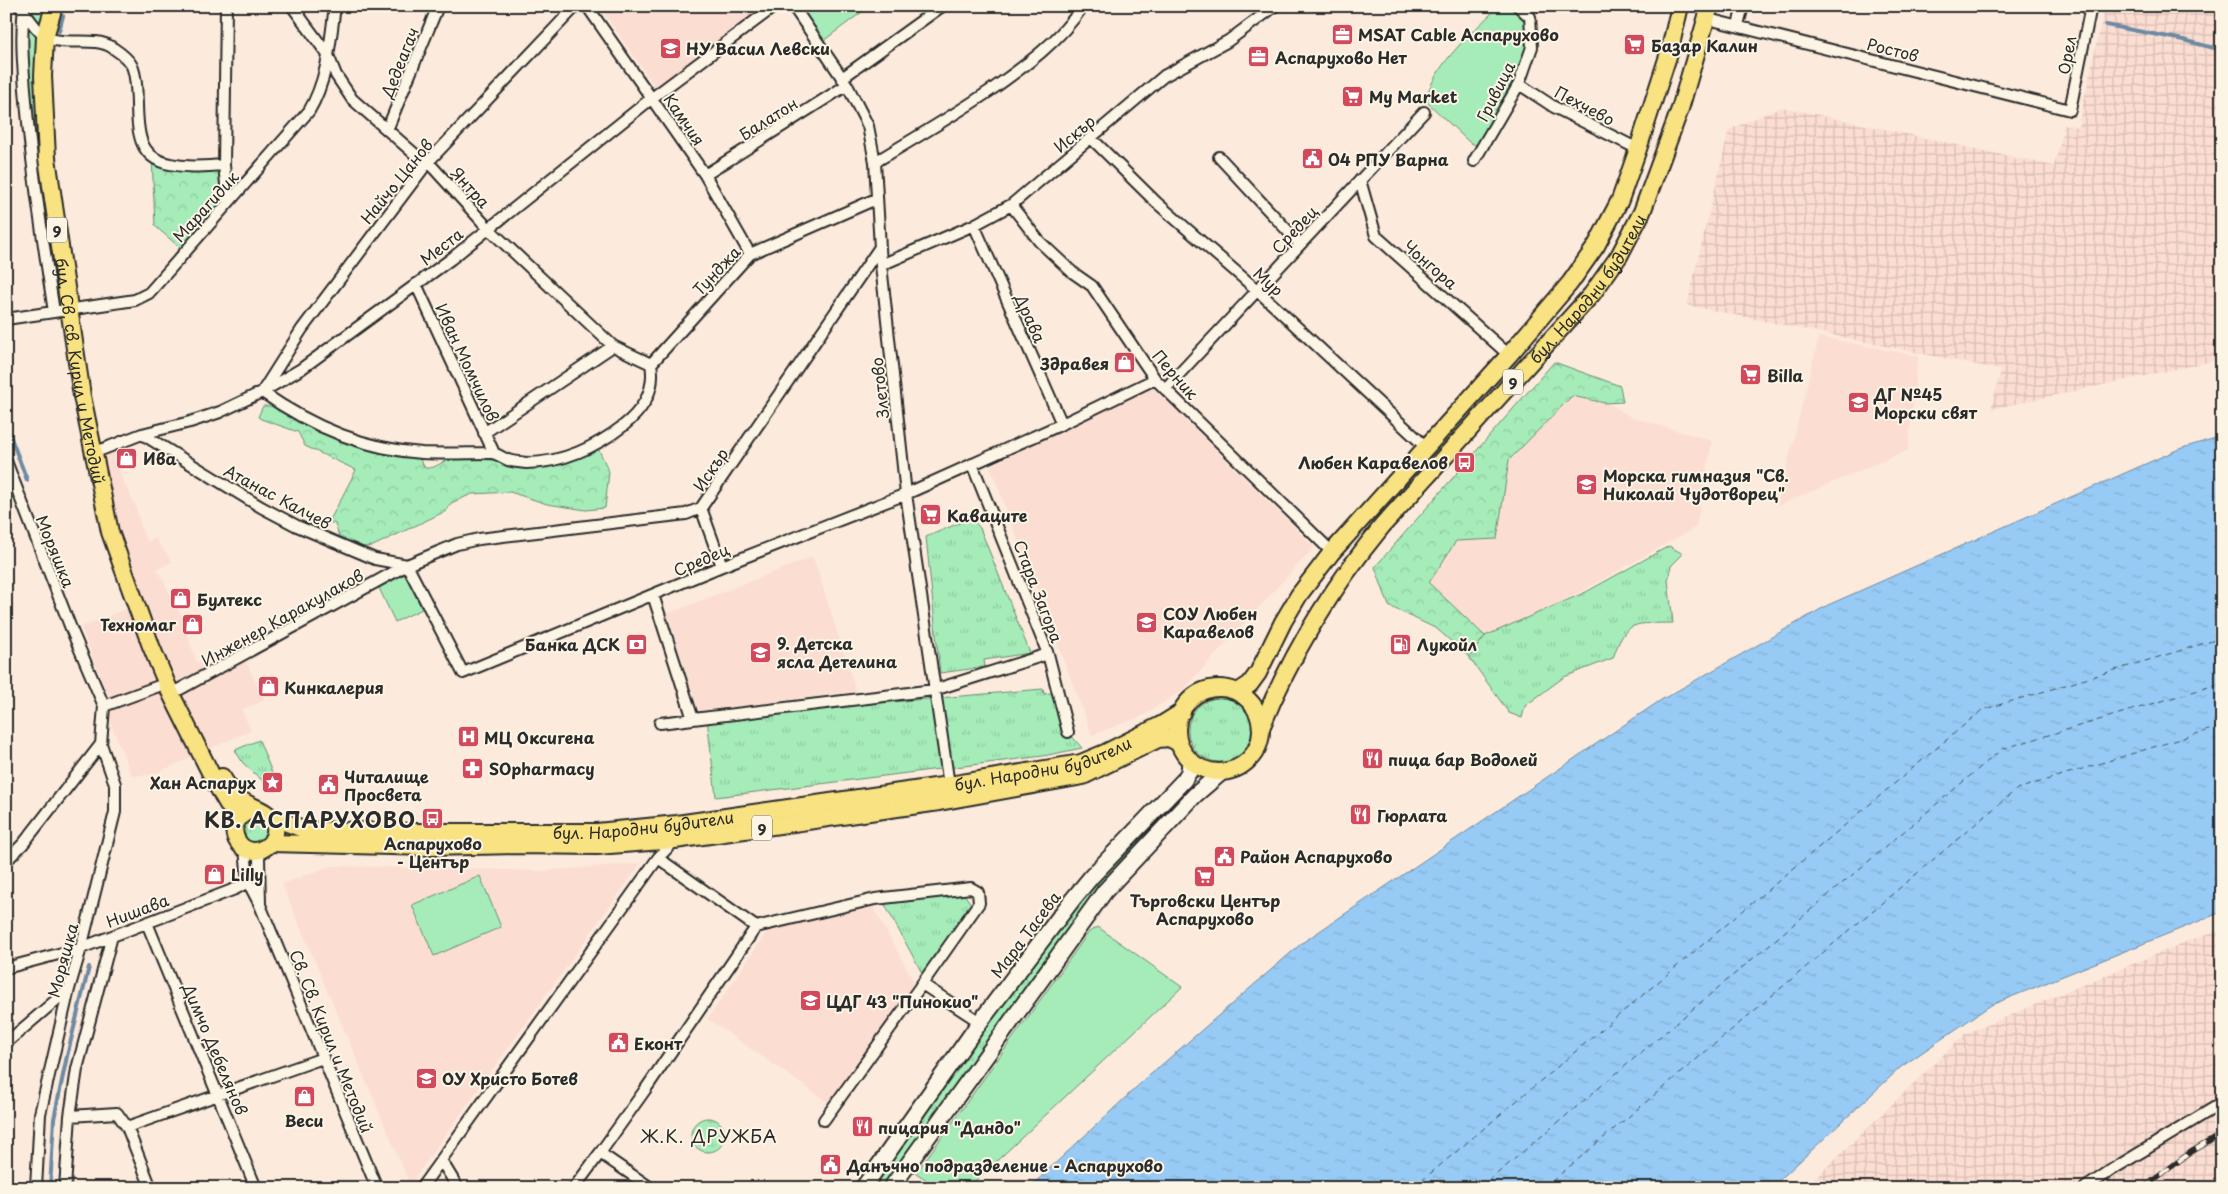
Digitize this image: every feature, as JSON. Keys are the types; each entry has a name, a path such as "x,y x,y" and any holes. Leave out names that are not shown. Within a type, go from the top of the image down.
{"main road":[{"name":"бул. Св. св. Кирил и Методий","path":"54,6 45,36 43,76 47,158 61,311 82,396 110,532 151,646 185,723"},
{"name":"бул. Народни будители","path":"1238,692 1250,684 1258,673 1299,595 1332,552 1509,354 1570,283 1596,246 1620,200 1638,149 1670,53 1680,6"},
{"name":"бул. Народни будители","path":"1261,728 1318,612 1356,557 1382,525 1592,294 1619,256 1652,188 1692,73 1709,13"},
{"name":"9","path":"1182,712 1192,699 1206,690 1222,688 1238,692"},
{"path":"1238,692 1247,698 1254,707 1261,728"},
{"name":"бул. Народни будители","path":"264,814 306,830 597,832 677,824 949,785 1080,763 1148,731 1182,712"},
{"path":"1182,712 1178,727 1179,743 1190,761 1209,771 1222,772"},
{"name":"9","path":"185,723 239,798 264,814"},
{"name":"9","path":"185,723 237,820 236,838 245,848 253,851 267,846"},
{"name":"9","path":"1222,772 1235,769 1249,760 1258,745 1261,728"},
{"name":"бул. Народни будители","path":"267,846 597,846 675,840 939,802 1083,776 1158,739 1169,738 1179,743"},
{"name":"Мара Тасева","path":"863,1188 980,1022 1092,876 1184,780 1189,772 1190,761"},
{"path":"891,1188 1099,899 1195,795 1222,772"},
{"path":"237,820 246,812 264,814 275,827 267,846"}],"street":[{"path":"226,6 224,165 228,203"},
{"name":"Янтра","path":"292,6 328,55 336,75 352,99 417,156 428,162 488,228 614,346 651,364"},
{"name":"Марагидик","path":"6,319 142,298 309,111 318,97 328,55 335,6"},
{"name":"Дедеагач","path":"387,130 438,6"},
{"name":"Найчо Цанов","path":"262,392 302,329 428,162 576,6"},
{"name":"Камчия","path":"587,6 705,175 750,254"},
{"name":"Места","path":"93,453 142,434 197,420 262,392 301,369 451,259 652,98 775,6"},
{"name":"Злетово","path":"793,6 845,82 868,126 875,162 880,264 906,494 949,785"},
{"name":"Балатон","path":"705,175 845,82 942,6"},
{"path":"875,162 939,125 1025,66 1059,37 1083,6"},
{"name":"Искър","path":"880,264 974,224 1012,205 1164,76 1228,41 1275,6"},
{"name":"Гривица","path":"1474,160 1519,84 1532,47 1530,17 1518,6"},
{"path":"1738,25 1743,6"},
{"name":"Орел","path":"2070,110 2091,6"},
{"path":"22,8 45,36 64,41 91,41 112,46 132,65 140,136 152,156 168,164 193,167 224,165"},
{"path":"22,8 21,51 35,196 61,311"},
{"name":"Ростов","path":"1709,13 1738,25 2070,110"},
{"name":"Пехчево","path":"1519,84 1554,108 1638,149"},
{"name":"Средец","path":"1165,389 1424,112"},
{"name":"Мур","path":"1092,138 1157,203 1258,290 1426,448"},
{"path":"1219,157 1300,244"},
{"name":"Чонгора","path":"1360,180 1376,236 1509,354"},
{"name":"Тунджа","path":"651,364 750,254 876,199"},
{"name":"Перник","path":"1012,205 1039,241 1072,272 1092,286 1155,379 1332,552"},
{"name":"Драва","path":"974,224 1062,424"},
{"name":"Искър","path":"407,565 457,544 479,539 686,514 702,508 880,247"},
{"name":"Иван Момчилов","path":"416,284 494,453"},
{"path":"484,432 614,346"},
{"path":"262,392 282,406 320,426 355,440 420,453 494,453 508,460 553,461 581,452 606,439 634,418 643,406 654,378 651,364"},
{"name":"Средец","path":"407,565 463,673 722,566 906,494 1062,424 1155,379"},
{"name":"Атанас Калчев","path":"142,434 261,507 297,526 375,559 407,565"},
{"name":"Моряшка","path":"6,461 68,622 104,706"},
{"name":"Стара Загора","path":"972,464 1048,654 1068,732"},
{"path":"702,508 722,566"},
{"name":"Инженер Каракулаков","path":"104,706 169,688 407,565"},
{"path":"653,595 693,719"},
{"path":"660,724 934,690 1048,654"},
{"path":"6,861 23,844 101,744 104,706"},
{"name":"Моряшка","path":"36,1188 40,1114 69,989 82,948 115,812 115,784 101,744"},
{"path":"421,1188 658,858 675,840 677,824"},
{"name":"Св. Св. Кирил и Методий","path":"260,905 260,858 267,846"},
{"name":"Св. Св. Кирил и Методий","path":"245,848 248,882 260,905 377,1188"},
{"path":"658,858 756,927"},
{"name":"Нишава","path":"6,968 82,948 235,889 248,882"},
{"path":"574,1188 645,1090 756,927 875,899 967,887 975,889 979,896 979,903 824,1120"},
{"name":"Димчо Дебелянов","path":"147,923 219,1094 256,1188"},
{"path":"65,1188 70,1116 77,1069 112,936"},
{"path":"922,984 980,1022"},
{"path":"6,1043 69,989"},
{"path":"127,1127 323,1058"},
{"path":"2086,1188 2129,1159 2222,1103"},
{"path":"70,1116 117,1113 127,1127 151,1188"},
{"path":"600,1152 650,1188"},
{"path":"441,1160 458,1188"}],"shaded area":[{"name":"НУ Васил Левски","path":"599,6 767,6 657,89"},
{"path":"2105,6 2222,6 2222,359 1991,409 2001,370 1687,305 1729,130 1782,107 2054,166 2065,125 2078,127"},
{"name":"ДГ №45 Морски свят","path":"1819,337 1918,356 1908,450 1777,506"},
{"name":"Морска гимназия \"Св. Николай Чудотворец\"","path":"1568,380 1631,417 1712,441 1696,527 1471,653 1388,571"},
{"name":"СОУ Любен Каравелов","path":"1152,387 1314,547 1183,690 1142,716 1092,735 990,466"},
{"path":"115,453 121,477 135,505 144,536 148,542 155,538 172,562 157,569 181,615 197,663 214,656 218,669 243,656 264,700 241,710 251,730 154,774 132,776 109,719 108,696 81,627 141,603 114,529 99,456"},
{"name":"9. Детска ясла Детелина","path":"813,557 856,691 699,711 667,614"},
{"name":"ОУ Христо Ботев","path":"641,863 410,1184 282,884 331,866 546,871"},
{"name":"ЦДГ 43 \"Пинокио\"","path":"873,907 914,982 828,1102 708,1019 771,926"},
{"path":"2222,930 2222,1188 1805,1188 1965,1034 2188,941"}],"green space":[{"path":"793,6 870,6 819,44"},
{"path":"1499,6 1509,6 1526,21 1527,45 1523,62 1475,145 1469,142 1425,100 1446,60"},
{"path":"23,10 47,13 43,76 69,309 54,312 35,196"},
{"path":"152,156 169,164 224,165 228,203 185,252 155,226"},
{"path":"1554,362 1620,386 1623,402 1605,403 1572,396 1509,460 1497,539 1456,541 1429,583 1485,636 1469,657 1437,629 1389,606 1375,567"},
{"path":"263,406 272,406 349,445 419,458 425,468 455,459 493,460 509,465 545,466 577,458 598,448 609,472 605,508 586,510 547,504 510,492 472,494 451,503 446,511 373,546 363,547 340,539 335,524 329,522 356,470 305,446 298,432 258,417"},
{"path":"971,518 980,528 1030,653 984,660 985,667 940,673 926,537"},
{"path":"1669,546 1683,554 1671,566 1668,580 1673,623 1650,623 1634,626 1623,636 1613,658 1564,677 1525,706 1522,718 1509,713 1469,657 1485,636 1586,592"},
{"path":"405,574 422,609 395,622 379,588"},
{"path":"1043,689 1044,694 1058,692 1068,732 1082,748 1043,756 716,797 707,718"},
{"path":"1214,698 1226,698 1243,707 1250,718 1252,730 1250,742 1243,753 1226,762 1214,762 1202,757 1193,748 1188,736 1188,724 1193,712 1202,703"},
{"path":"259,740 278,788 274,791 243,763 235,750"},
{"path":"1152,816 1164,827 1105,891 892,1188 863,1188 980,1022"},
{"path":"255,818 260,819 266,825 266,835 260,841 255,842 250,841 244,835 243,830 244,825 250,819"},
{"path":"480,876 501,927 434,956 412,905"},
{"path":"964,894 971,904 922,973 884,903"},
{"path":"1098,927 1182,987 968,1188 939,1188 916,1173 1089,932"},
{"path":"708,1118 715,1119 720,1123 724,1128 724,1142 720,1147 715,1151 708,1152 701,1151 696,1147 692,1142 691,1135 692,1128 696,1123 701,1119"}],"water":[{"path":"2222,436 2222,912 1991,1005 1901,1067 1771,1188 1029,1188 1143,1081 1302,943 1661,700 1828,605 2179,449"}],"waterway":[{"path":"59,31 63,16"},
{"path":"2106,25 2179,39 2222,50"},
{"path":"6,425 27,480"},
{"path":"50,1188 54,1119 89,967"}],"ferry route":[{"path":"1413,1188 1982,710 2222,638"},
{"path":"1480,1188 2002,749 2222,683"},
{"path":"1544,1188 2017,789 2222,726"}],"railway":[{"path":"2143,1188 2191,1152 2222,1134"}],"place":[{"name":"MSAT Cable Аспарухово","path":"1342,34"},
{"name":"Базар Калин","path":"1635,45"},
{"name":"НУ Васил Левски","path":"670,48"},
{"name":"Аспарухово Нет","path":"1259,57"},
{"name":"My Market","path":"1353,96"},
{"name":"04 РПУ Варна","path":"1312,159"},
{"name":"Здравея","path":"1125,363"},
{"name":"Billa","path":"1751,375"},
{"name":"ДГ №45 Морски свят","path":"1858,403"},
{"name":"Ива","path":"127,458"},
{"name":"Любен Каравелов","path":"1464,462"},
{"name":"Морска гимназия \"Св. Николай Чудотворец\"","path":"1587,484"},
{"name":"Каваците","path":"931,515"},
{"name":"Бултекс","path":"181,599"},
{"name":"СОУ Любен Каравелов","path":"1147,622"},
{"name":"Техномаг","path":"192,624"},
{"name":"Банка ДСК","path":"636,644"},
{"name":"Лукойл","path":"1401,644"},
{"name":"9. Детска ясла Детелина","path":"761,652"},
{"name":"Кинкалерия","path":"268,687"},
{"name":"МЦ Оксигена","path":"468,737"},
{"name":"пица бар Водолей","path":"1372,759"},
{"name":"SOpharmacy","path":"473,768"},
{"name":"Хан Аспарух","path":"272,782"},
{"name":"Читалище Просвета","path":"328,785"},
{"name":"Гюрлата","path":"1361,815"},
{"name":"Аспарухово - Център","path":"433,819"},
{"name":"Район Аспарухово","path":"1224,856"},
{"name":"Lilly","path":"215,874"},
{"name":"Търговски Център Аспарухово","path":"1205,876"},
{"name":"ЦДГ 43 \"Пинокио\"","path":"810,1001"},
{"name":"Еконт","path":"618,1043"},
{"name":"ОУ Христо Ботев","path":"426,1078"},
{"name":"Веси","path":"304,1096"},
{"name":"пицария \"Дандо\"","path":"862,1127"},
{"name":"Данъчно подразделение - Аспарухово","path":"831,1165"}],"district":[{"name":"КВ. АСПАРУХОВО","path":"310,819"},
{"name":"Ж.К. ДРУЖБА","path":"709,1135"}]}
